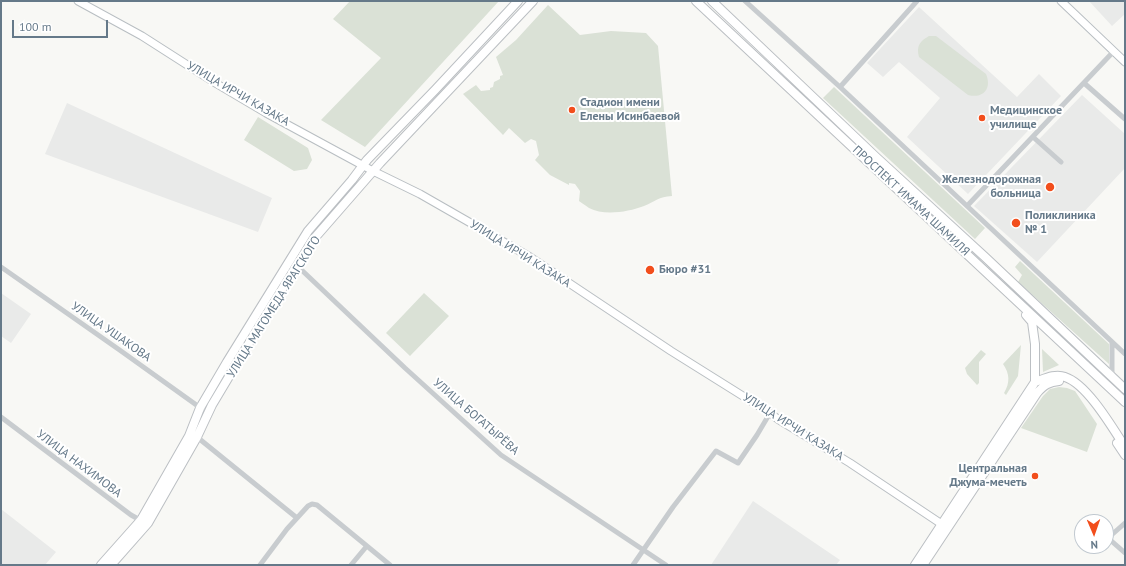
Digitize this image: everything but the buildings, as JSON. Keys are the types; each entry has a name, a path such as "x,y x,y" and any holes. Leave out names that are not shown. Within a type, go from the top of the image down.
{"main road":[{"name":"УЛИЦА ИРЧИ КАЗАКА","path":"78,1 142,36 217,84 266,113 363,166 420,194 530,257 671,351 779,420 850,463 945,526"},
{"name":"УЛИЦА МАГОМЕДА ЯРАГСКОГО","path":"111,565 144,522 294,262 308,231 389,136 518,1"},
{"name":"УЛИЦА МАГОМЕДА ЯРАГСКОГО","path":"193,436 200,408 227,362 294,262 373,171 533,1"},
{"name":"ПРОСПЕКТ ИМАМА ШАМИЛЯ","path":"696,1 1125,402"},
{"name":"ПРОСПЕКТ ИМАМА ШАМИЛЯ","path":"712,1 876,157 1125,389"},
{"path":"1062,1 1125,62"},
{"path":"923,565 945,526 1035,382 1035,344 1032,322 1015,299"},
{"path":"1035,382 1052,376 1064,376 1076,382 1083,388 1125,447"},
{"path":"915,565 945,526 953,519 1043,386 1051,382 1062,381 1073,384 1080,390 1125,455"},
{"name":"УЛИЦА МАГОМЕДА ЯРАГСКОГО","path":"102,565 144,522"}],"street":[{"path":"745,1 840,87 1125,354"},
{"path":"840,87 917,1"},
{"path":"967,206 1114,51"},
{"path":"1084,83 1125,119"},
{"path":"1033,136 1061,162"},
{"name":"УЛИЦА БОГАТЫРЁВА","path":"294,262 405,368 501,455 666,565"},
{"name":"УЛИЦА УШАКОВА","path":"1,267 121,350 208,413"},
{"path":"1111,340 1112,377"},
{"path":"633,565 673,507 716,451 738,462 770,413"},
{"name":"УЛИЦА НАХИМОВА","path":"1,417 131,515 144,522"},
{"path":"193,436 296,518"},
{"path":"260,565 296,518 312,504 316,505 390,565"},
{"path":"1125,523 1108,538 1125,553"},
{"path":"351,565 366,546"}],"shaded area":[{"path":"350,1 499,1 365,147 321,120 381,58 333,19"},
{"path":"1089,1 1125,1 1125,14 1112,26"},
{"name":"Стадион имени Елены Исинбаевой","path":"548,5 580,35 611,31 646,33 658,46 672,196 660,198 644,206 631,210 602,212 589,208 579,201 580,191 575,184 569,183 569,185 550,175 535,160 539,155 536,141 531,139 525,143 509,128 503,135 463,94 476,85 481,91 490,90 490,88 493,87 494,82 500,79 500,76 503,75 496,57 516,40"},
{"name":"Медицинское училище","path":"919,7 1017,97 1039,74 1061,96 968,194 907,137 940,98 899,62 883,77 867,63"},
{"path":"929,36 936,36 986,74 988,84 987,88 982,94 974,96 968,95 919,57 918,47 923,40"},
{"path":"834,87 985,228 975,239 823,98"},
{"name":"Железнодорожная больница","path":"1082,95 1125,134 1125,168 1037,262 974,206"},
{"path":"67,103 272,198 258,232 45,154"},
{"path":"258,117 308,148 312,160 307,169 294,171 244,140"},
{"path":"1020,261 1109,344 1109,364 1018,282 1022,275 1015,267"},
{"path":"1,293 31,314 11,343 1,336"},
{"path":"424,293 449,316 410,356 386,333"},
{"path":"1021,345 1018,376 1006,395 1004,393 1007,386 1008,375 1003,364"},
{"path":"1042,349 1059,365 1043,372"},
{"path":"981,350 986,354 979,362 979,383 977,385 967,374 965,368"},
{"path":"1059,387 1075,391 1097,424 1087,452 1021,428 1043,396 1050,389"},
{"path":"753,501 840,560 836,565 711,565"},
{"path":"1,509 56,552 45,565 1,565"}],"place":[{"name":"Стадион имени Елены Исинбаевой","path":"572,110"},
{"name":"Медицинское училище","path":"982,118"},
{"name":"Железнодорожная больница","path":"1050,187"},
{"name":"Поликлиника № 1","path":"1016,223"},
{"name":"Бюро #31","path":"650,270"},
{"name":"Центральная Джума-мечеть","path":"1035,476"}]}
